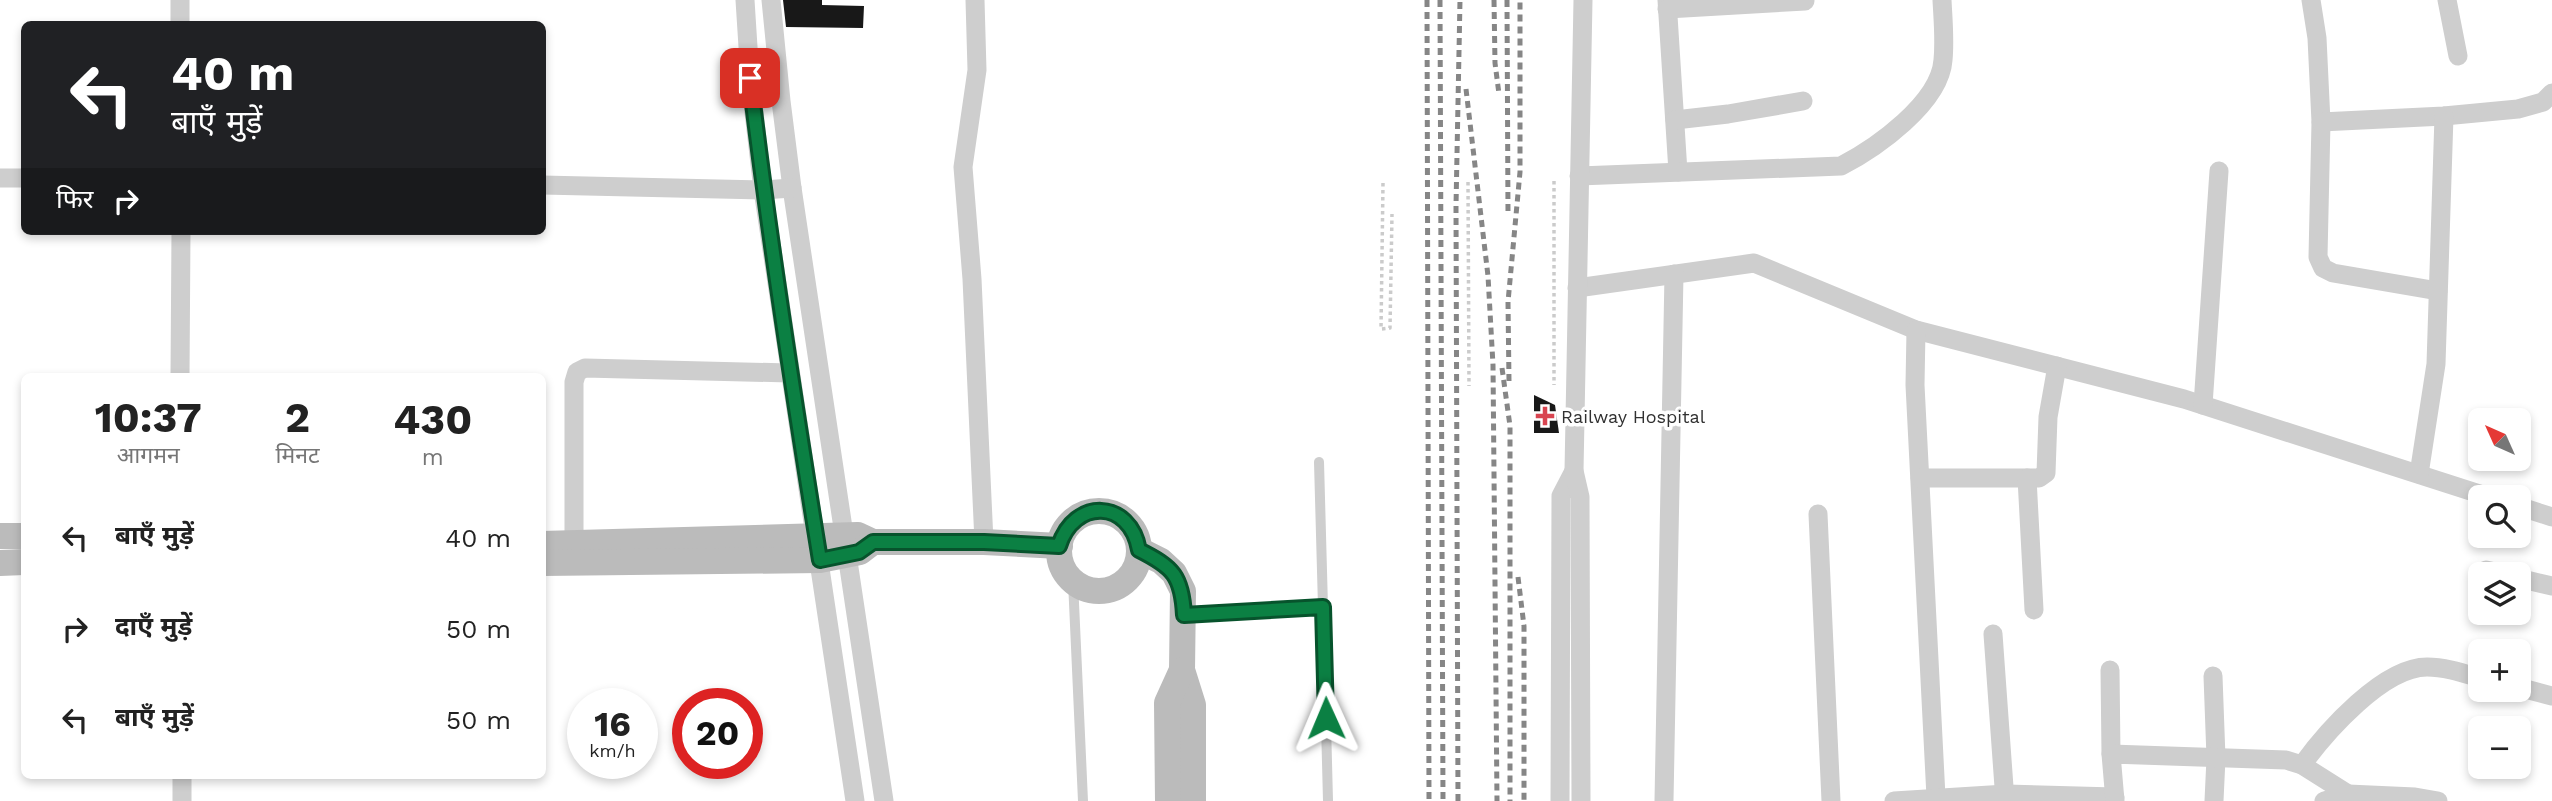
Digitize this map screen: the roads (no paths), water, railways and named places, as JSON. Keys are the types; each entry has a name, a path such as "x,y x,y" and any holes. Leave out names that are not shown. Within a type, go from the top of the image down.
{"street":[{"path":"180,0 180,21"},
{"path":"745,0 750,78 763,190 855,801"},
{"path":"771,0 792,188 884,801"},
{"path":"975,0 976,70 963,167 972,279 984,542"},
{"path":"1581,801 1580,497 1574,471 1583,0"},
{"path":"1580,176 1841,166 1866,153 1905,121 1934,87 1944,62 1942,0"},
{"path":"2311,0 2317,38 2321,122 2318,257 2323,268 2333,273 2438,291"},
{"path":"2446,0 2458,56"},
{"path":"1678,172 1667,5 1805,2"},
{"path":"2321,122 2444,116 2518,109 2543,102 2552,93"},
{"path":"1675,120 1803,101"},
{"path":"2419,474 2436,364 2444,116"},
{"path":"2203,405 2219,171"},
{"path":"0,178 21,178"},
{"path":"546,185 763,190 792,188"},
{"path":"180,373 181,235"},
{"path":"1577,288 1754,263 1916,330 2203,405 2468,490"},
{"path":"1664,801 1674,274"},
{"path":"1916,330 1915,385 1936,797"},
{"path":"1920,478 2039,478 2046,473 2048,417 2057,366"},
{"path":"574,555 574,382 577,372 585,368 789,373"},
{"path":"1560,801 1561,496 1574,471"},
{"path":"2027,478 2034,610"},
{"path":"2531,510 2552,517"},
{"path":"1095,511 1120,516 1130,525 1137,537 1139,550 1131,575 1110,589 1097,590 1085,588 1065,572 1059,546 1063,533 1071,522 1095,511"},
{"path":"1818,514 1831,801"},
{"path":"0,536 21,536"},
{"path":"546,562 574,555 818,549 845,546 859,552 873,542 984,542 1059,546"},
{"path":"546,545 574,555"},
{"path":"1139,550 1161,561 1174,573 1183,591 1181,670 1167,703 1168,801"},
{"path":"0,563 21,562"},
{"path":"2531,581 2552,586"},
{"path":"1993,634 2006,798"},
{"path":"2302,765 2341,718 2387,681 2424,666 2468,675"},
{"path":"1181,670 1193,705 1193,801"},
{"path":"1894,801 1936,797 2115,799 2111,754 2110,670"},
{"path":"2213,676 2216,758 2214,801"},
{"path":"2531,690 2552,696"},
{"path":"2111,754 2286,760 2302,765 2348,794"},
{"path":"182,779 182,801"},
{"path":"2324,801 2348,794 2415,797 2438,801"}],"lane":[{"path":"1318,462 1328,801"},
{"path":"1073,581 1083,801"},
{"path":"1184,615 1323,607"}],"railway":[{"path":"1427,0 1429,801"},
{"path":"1440,0 1443,801"},
{"path":"1458,801 1456,206 1460,0"},
{"path":"1494,0 1495,63 1499,94"},
{"path":"1507,0 1508,214"},
{"path":"1509,381 1508,302 1520,172 1520,0"},
{"path":"1466,89 1488,276 1493,365 1497,801"},
{"path":"1502,368 1510,426 1510,801"},
{"path":"1518,577 1524,626 1524,801"}],"place":[{"name":"Railway Hospital","path":"1545,416"}]}
